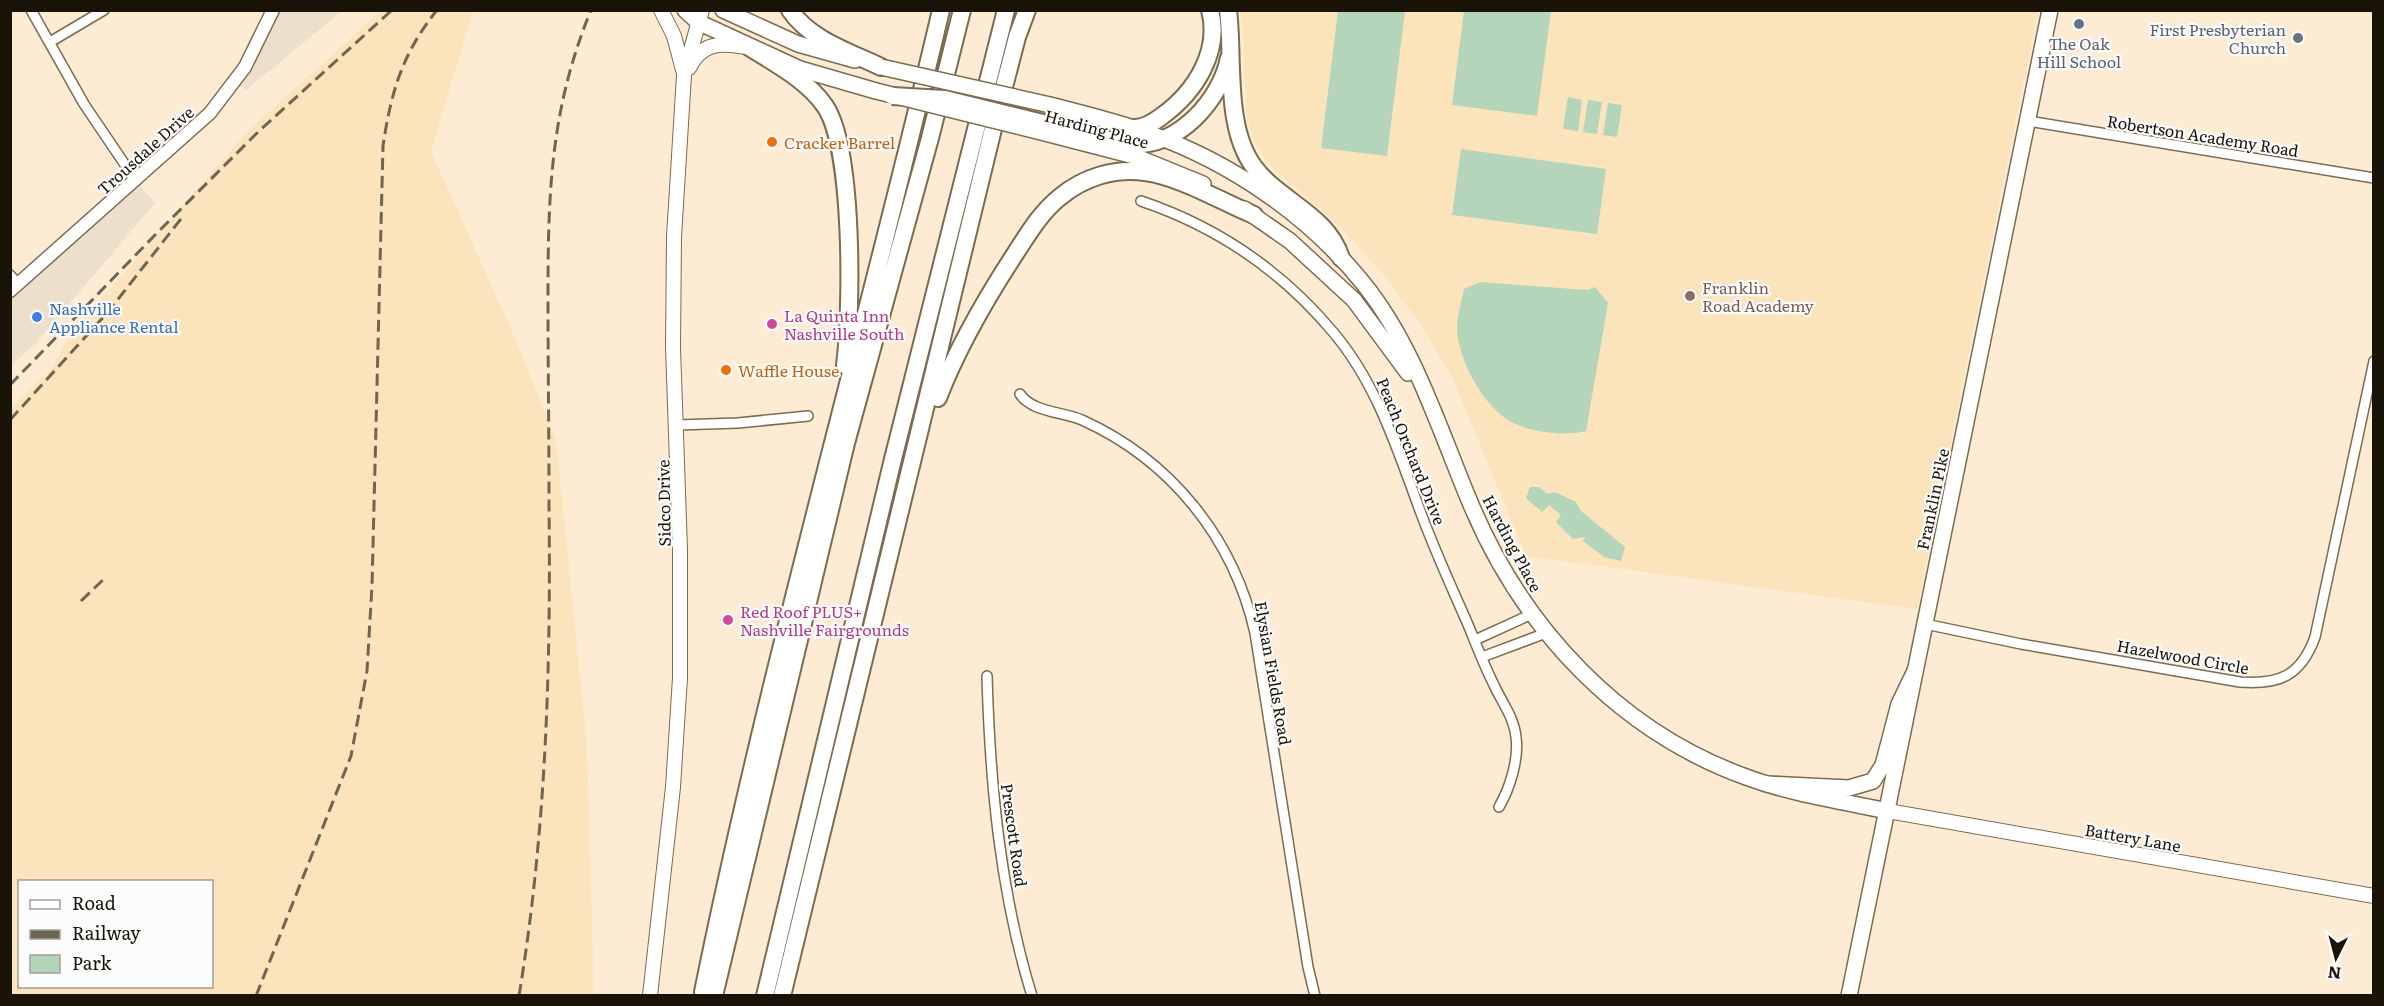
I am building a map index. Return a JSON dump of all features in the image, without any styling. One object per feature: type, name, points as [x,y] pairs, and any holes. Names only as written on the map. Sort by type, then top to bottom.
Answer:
[{"type":"highway","points":[[790,10],[798,22],[818,37],[881,67]]},
{"type":"highway","points":[[703,996],[746,791],[798,575],[869,306],[941,10]]},
{"type":"highway","points":[[714,996],[846,443],[930,138],[962,10]]},
{"type":"highway","points":[[765,996],[902,425],[1006,10]]},
{"type":"highway","points":[[782,996],[992,133],[1017,37],[1028,10]]},
{"type":"highway","points":[[1133,129],[1145,126],[1164,115],[1194,85],[1210,52],[1212,32],[1210,10]]},
{"type":"highway","points":[[1228,10],[1236,119],[1246,154],[1265,179],[1330,233],[1341,258]]},
{"type":"highway","points":[[884,94],[945,99],[1046,128],[1133,144],[1149,143],[1191,121],[1209,102],[1227,66],[1231,36]]},
{"type":"highway","points":[[749,47],[814,93],[830,115],[840,142],[849,269],[849,318],[835,437]]},
{"type":"highway","points":[[910,471],[952,363],[972,324],[1035,225],[1060,196],[1097,176],[1124,171],[1145,172],[1168,179],[1254,215]]},
{"type":"main road","points":[[661,10],[674,36],[684,78]]},
{"type":"main road","points":[[685,10],[700,16],[749,47],[816,75],[884,94]]},
{"type":"main road","name":"Harding Place","points":[[723,10],[798,44],[881,67],[1050,105],[1161,138],[1214,162],[1257,188],[1297,217],[1341,258],[1393,324],[1485,536],[1512,587],[1546,633],[1599,688],[1636,718],[1703,758],[1767,784],[1888,811]]},
{"type":"main road","name":"Franklin Pike","points":[[1849,996],[2050,10]]},
{"type":"main road","name":"Sidco Drive","points":[[650,996],[670,819],[679,700],[681,629],[673,283],[684,78],[700,16]]},
{"type":"main road","points":[[684,78],[694,58],[706,47],[721,44],[749,47]]},
{"type":"main road","name":"Harding Place","points":[[1046,128],[1173,170],[1218,192],[1254,215],[1290,241],[1353,300],[1427,400]]},
{"type":"main road","points":[[1767,784],[1849,788],[1873,781],[1883,765],[1899,705],[1915,671]]},
{"type":"main road","name":"Battery Lane","points":[[1888,811],[2373,896]]},
{"type":"street","points":[[31,10],[84,104],[136,181]]},
{"type":"street","points":[[50,42],[104,10]]},
{"type":"street","name":"Trousdale Drive","points":[[13,283],[136,181],[224,98],[253,53],[273,10]]},
{"type":"street","name":"Robertson Academy Road","points":[[2028,121],[2373,178]]},
{"type":"street","name":"Peach Orchard Drive","points":[[1141,201],[1210,230],[1245,249],[1285,282],[1335,334],[1363,372],[1376,399],[1425,524],[1482,657],[1512,720],[1516,738],[1509,786],[1499,807]]},
{"type":"street","name":"Hazelwood Circle","points":[[1925,624],[2021,644],[2240,682],[2268,682],[2287,677],[2308,654],[2315,637],[2373,361]]},
{"type":"street","name":"Elysian Fields Road","points":[[1020,394],[1030,404],[1080,419],[1102,429],[1151,462],[1202,515],[1234,569],[1255,633],[1308,968],[1315,996]]},
{"type":"street","points":[[677,425],[738,423],[808,416]]},
{"type":"street","points":[[1475,640],[1532,614]]},
{"type":"street","points":[[1482,657],[1546,633]]},
{"type":"street","name":"Prescott Road","points":[[987,676],[993,799],[1004,871],[1032,996]]},
{"type":"shaded area","points":[[273,11],[342,11],[246,90],[235,82]]},
{"type":"shaded area","points":[[381,11],[473,11],[431,152],[509,324],[556,439],[587,746],[594,995],[11,995],[11,407],[49,372],[76,327],[249,130]]},
{"type":"shaded area","name":"Franklin Road Academy","points":[[1241,11],[2038,11],[1917,609],[1526,556],[1453,379],[1419,322],[1379,269],[1333,220],[1269,165],[1254,143],[1247,117]]},
{"type":"shaded area","points":[[136,181],[155,203],[37,342],[11,366],[11,291]]},
{"type":"green space","points":[[1338,11],[1405,11],[1387,156],[1321,148]]},
{"type":"green space","points":[[1464,11],[1551,11],[1537,116],[1452,105]]},
{"type":"green space","points":[[1568,97],[1582,100],[1578,131],[1563,129]]},
{"type":"green space","points":[[1588,100],[1602,102],[1597,134],[1583,132]]},
{"type":"green space","points":[[1608,103],[1622,105],[1617,137],[1603,135]]},
{"type":"green space","points":[[1461,149],[1606,169],[1597,234],[1452,215]]},
{"type":"green space","points":[[1480,282],[1587,290],[1595,287],[1608,303],[1586,431],[1556,433],[1523,427],[1496,411],[1480,391],[1462,354],[1457,330],[1464,289]]},
{"type":"green space","points":[[1530,487],[1539,487],[1548,494],[1555,492],[1576,502],[1581,511],[1625,547],[1621,561],[1604,557],[1583,541],[1585,537],[1573,539],[1556,522],[1561,515],[1549,505],[1542,512],[1526,498]]},
{"type":"railway","points":[[10,385],[258,132],[392,10]]},
{"type":"railway","points":[[256,996],[351,756],[367,671],[372,586],[383,146],[394,91],[400,74],[415,42],[437,10]]},
{"type":"railway","points":[[519,996],[541,812],[548,689],[548,261],[551,188],[559,118],[577,47],[591,10]]},
{"type":"railway","points":[[10,420],[108,312],[184,215]]},
{"type":"railway","points":[[81,601],[107,576]]},
{"type":"place","name":"The Oak Hill School","points":[[2079,24]]},
{"type":"place","name":"First Presbyterian Church","points":[[2298,38]]},
{"type":"place","name":"Cracker Barrel","points":[[772,142]]},
{"type":"place","name":"Franklin Road Academy","points":[[1690,296]]},
{"type":"place","name":"Nashville Appliance Rental","points":[[37,317]]},
{"type":"place","name":"La Quinta Inn Nashville South","points":[[772,324]]},
{"type":"place","name":"Waffle House","points":[[726,370]]},
{"type":"place","name":"Red Roof PLUS+ Nashville Fairgrounds","points":[[728,620]]}]
